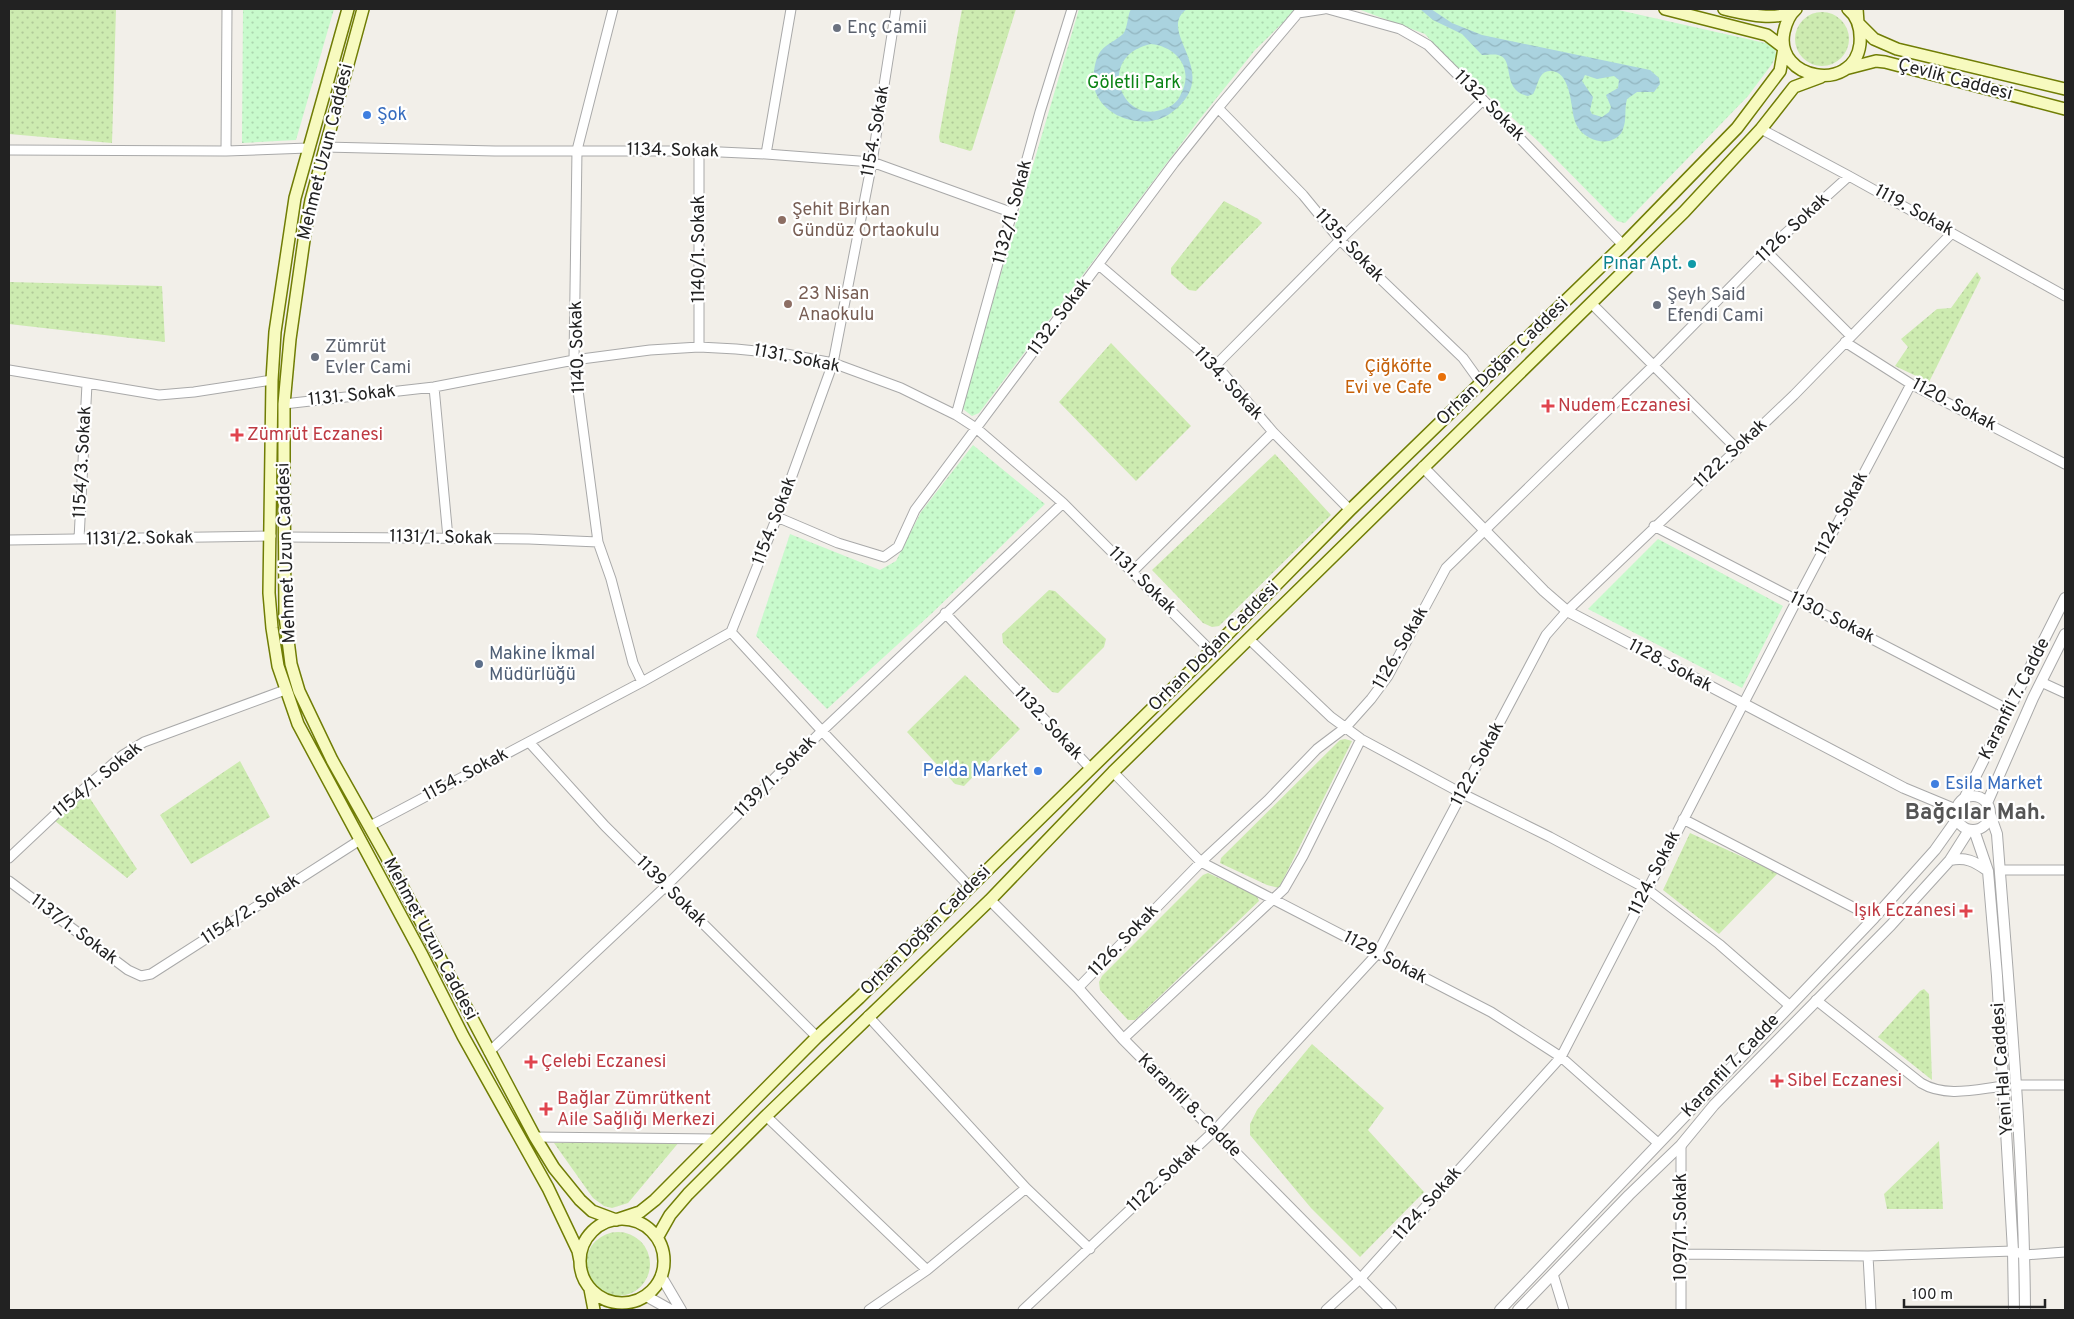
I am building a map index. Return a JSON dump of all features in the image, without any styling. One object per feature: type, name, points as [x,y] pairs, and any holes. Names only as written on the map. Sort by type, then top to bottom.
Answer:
[{"type":"main road","points":[[348,9],[295,198],[275,332],[272,380],[269,593],[278,666],[298,724],[463,1036],[548,1188],[578,1251],[580,1262],[584,1281],[599,1297],[610,1302],[632,1306],[655,1287],[661,1276],[664,1263],[662,1250],[657,1238],[649,1229],[639,1223],[628,1220],[604,1223],[590,1234],[581,1250],[580,1262]]},
{"type":"main road","name":"Mehmet Uzun Caddesi","points":[[363,9],[324,147],[305,232],[290,339],[284,404],[286,616],[292,664],[299,691],[332,760],[370,826],[535,1137],[554,1168],[580,1200],[592,1211],[616,1220]]},
{"type":"main road","points":[[1665,9],[1767,35],[1784,48],[1798,68],[1809,74],[1821,76]]},
{"type":"main road","points":[[1724,9],[1780,17],[1795,10]]},
{"type":"main road","name":"Çevlik Caddesi","points":[[1848,9],[1858,23],[1874,39],[1897,49],[2065,89]]},
{"type":"main road","points":[[1845,69],[1854,60],[1859,49],[1861,36],[1858,23],[1858,9]]},
{"type":"main road","name":"Orhan Doğan Caddesi","points":[[616,1220],[640,1212],[655,1200],[1090,768],[1211,651],[1350,510],[1623,245],[1737,128],[1774,81],[1780,71],[1786,23],[1795,10]]},
{"type":"main road","name":"Çevlik Caddesi","points":[[657,1238],[670,1215],[688,1194],[766,1116],[990,900],[1113,772],[1684,212],[1760,129],[1794,87],[1821,76],[1834,75],[1845,69],[1876,61],[2065,109]]},
{"type":"main road","points":[[590,1289],[594,1310]]},
{"type":"street","points":[[226,151],[227,9]]},
{"type":"street","name":"1140. Sokak","points":[[613,9],[577,150],[574,360],[598,542],[611,579],[633,662],[642,682]]},
{"type":"street","points":[[766,154],[791,9]]},
{"type":"street","name":"1154. Sokak","points":[[370,826],[642,682],[731,632],[777,517],[834,363],[872,162],[896,9]]},
{"type":"street","name":"1132/1. Sokak","points":[[956,415],[1040,112],[1072,9]]},
{"type":"street","name":"1132. Sokak","points":[[777,517],[838,543],[884,557],[888,556],[898,547],[915,510],[1099,266],[1174,163],[1298,14],[1326,9],[1400,29],[1428,45],[1623,245]]},
{"type":"street","points":[[1216,365],[1483,100]]},
{"type":"street","name":"1135. Sokak","points":[[1218,108],[1303,195],[1340,240],[1463,358],[1481,383]]},
{"type":"street","name":"1119. Sokak","points":[[1760,129],[1849,176],[2065,296]]},
{"type":"street","name":"1134. Sokak","points":[[324,147],[485,151],[699,151],[872,162],[1013,213]]},
{"type":"street","points":[[9,150],[226,151],[308,148]]},
{"type":"street","name":"1140/1. Sokak","points":[[699,151],[699,347]]},
{"type":"street","name":"1126. Sokak","points":[[1078,988],[1201,862],[1268,800],[1317,749],[1346,727],[1371,699],[1388,676],[1446,568],[1653,366],[1766,251],[1849,176]]},
{"type":"street","name":"1122. Sokak","points":[[1023,1310],[1214,1131],[1378,954],[1546,635],[1567,611],[1654,526],[1794,395],[1952,233]]},
{"type":"street","name":"1120. Sokak","points":[[1766,251],[1848,339],[1912,384],[2065,464]]},
{"type":"street","name":"1134. Sokak","points":[[1099,266],[1216,365],[1273,432],[1350,510]]},
{"type":"street","points":[[1591,303],[1737,449]]},
{"type":"street","name":"1131. Sokak","points":[[284,404],[434,387],[574,360],[650,350],[699,347],[786,354],[834,363],[901,388],[956,415],[976,428],[1063,503],[1211,651]]},
{"type":"street","points":[[9,370],[159,395],[194,392],[272,380]]},
{"type":"street","name":"1154/3. Sokak","points":[[79,539],[87,384]]},
{"type":"street","name":"1124. Sokak","points":[[1326,1310],[1360,1278],[1561,1057],[1797,600],[1912,384]]},
{"type":"street","points":[[434,387],[448,538]]},
{"type":"street","points":[[1133,571],[1273,432]]},
{"type":"street","name":"1128. Sokak","points":[[1423,467],[1567,611],[1957,815]]},
{"type":"street","name":"1139/1. Sokak","points":[[489,1052],[665,887],[822,731],[1063,503]]},
{"type":"street","name":"1130. Sokak","points":[[1654,526],[2009,710]]},
{"type":"street","name":"1131/2. Sokak","points":[[9,540],[271,536]]},
{"type":"street","name":"1131/1. Sokak","points":[[285,537],[448,538],[598,542]]},
{"type":"street","name":"Karanfil 7. Cadde","points":[[1964,800],[2065,598]]},
{"type":"street","name":"1132. Sokak","points":[[945,613],[1090,768]]},
{"type":"street","points":[[731,632],[970,887]]},
{"type":"street","name":"Karanfil 7. Cadde","points":[[1987,803],[1997,776],[2065,634]]},
{"type":"street","points":[[1249,639],[1331,717],[1361,739],[1462,794],[1550,837],[1647,889],[1719,944],[1789,1005]]},
{"type":"street","points":[[2041,682],[2065,693]]},
{"type":"street","name":"1154/1. Sokak","points":[[9,858],[123,755],[144,742],[285,690]]},
{"type":"street","points":[[1123,1039],[1284,889],[1303,856],[1361,739]]},
{"type":"street","name":"1139. Sokak","points":[[529,742],[604,826],[818,1037]]},
{"type":"street","name":"1129. Sokak","points":[[1113,772],[1201,862],[1491,1012],[1561,1057],[1658,1143]]},
{"type":"street","points":[[1990,814],[1982,828],[1972,830],[1962,826],[1957,815],[1964,800],[1978,797],[1987,803],[1997,834],[2017,1085],[2025,1255],[2025,1310]]},
{"type":"street","name":"Karanfil 7. Cadde","points":[[1500,1310],[1874,918],[1935,850],[1957,815]]},
{"type":"street","points":[[1683,819],[1874,918]]},
{"type":"street","name":"Karanfil 7. Cadde","points":[[1518,1310],[1629,1195],[1681,1145],[1714,1105],[1891,924],[1950,860],[1972,830]]},
{"type":"street","name":"Yeni Hal Caddesi","points":[[1972,830],[1988,870],[2004,1086],[2013,1251],[2014,1310]]},
{"type":"street","name":"1154/2. Sokak","points":[[141,976],[151,974],[360,840]]},
{"type":"street","points":[[1950,860],[1960,858],[1973,860],[1988,870]]},
{"type":"street","points":[[2000,870],[2065,870]]},
{"type":"street","name":"1137/1. Sokak","points":[[9,881],[128,970],[141,976]]},
{"type":"street","name":"Karanfil 8. Cadde","points":[[990,900],[1078,988],[1123,1039],[1391,1310]]},
{"type":"street","points":[[1816,1000],[1921,1083],[1933,1090],[1945,1092],[2004,1086]]},
{"type":"street","points":[[868,1016],[1026,1188],[1090,1249]]},
{"type":"street","points":[[2017,1085],[2065,1086]]},
{"type":"street","points":[[766,1116],[927,1270]]},
{"type":"street","points":[[535,1137],[715,1139]]},
{"type":"street","name":"1097/1. Sokak","points":[[1681,1145],[1681,1310]]},
{"type":"street","points":[[869,1310],[927,1270],[1026,1188]]},
{"type":"street","points":[[1681,1254],[1868,1256],[2013,1251],[2025,1255],[2065,1252]]},
{"type":"street","points":[[1868,1256],[1871,1310]]},
{"type":"street","points":[[1554,1274],[1564,1310]]},
{"type":"street","points":[[661,1276],[681,1310]]},
{"type":"street","points":[[646,1296],[670,1310]]},
{"type":"green space","points":[[9,9],[116,9],[112,143],[9,134]]},
{"type":"green space","points":[[243,9],[334,9],[296,140],[242,143]]},
{"type":"green space","points":[[962,9],[1016,9],[972,150],[970,151],[940,142],[939,137]]},
{"type":"green space","name":"Göletli Park","points":[[1079,9],[1297,9],[1255,50],[1199,120],[979,413],[972,416],[963,409],[964,399]]},
{"type":"green space","points":[[1358,9],[1614,9],[1774,45],[1776,55],[1772,64],[1748,96],[1625,223],[1617,221],[1540,143],[1441,52],[1425,34]]},
{"type":"green space","points":[[1817,12],[1827,12],[1837,16],[1845,24],[1849,39],[1845,54],[1837,62],[1827,66],[1817,66],[1807,62],[1799,54],[1795,44],[1795,34],[1799,24],[1807,16]]},
{"type":"green space","points":[[1224,201],[1262,223],[1196,291],[1189,290],[1171,274],[1171,268]]},
{"type":"green space","points":[[1977,272],[1981,278],[1929,382],[1895,366],[1908,347],[1901,339],[1937,309],[1951,308]]},
{"type":"green space","points":[[9,282],[162,286],[165,342],[9,324]]},
{"type":"green space","points":[[1111,343],[1191,426],[1136,481],[1059,402]]},
{"type":"green space","points":[[973,445],[1045,504],[931,614],[827,709],[756,636],[790,534],[880,570],[896,561],[921,512]]},
{"type":"green space","points":[[1275,454],[1331,515],[1219,626],[1212,627],[1203,623],[1152,570]]},
{"type":"green space","points":[[1658,539],[1783,606],[1742,688],[1588,609]]},
{"type":"green space","points":[[1049,590],[1055,591],[1106,639],[1104,647],[1058,693],[1052,692],[1003,643],[1002,634]]},
{"type":"green space","points":[[965,675],[1020,729],[964,786],[955,784],[907,732]]},
{"type":"green space","points":[[1340,740],[1352,741],[1279,888],[1267,885],[1220,863],[1221,858]]},
{"type":"green space","points":[[240,761],[270,817],[191,864],[160,815]]},
{"type":"green space","points":[[87,794],[137,869],[127,878],[55,821]]},
{"type":"green space","points":[[1690,833],[1778,873],[1719,934],[1663,890]]},
{"type":"green space","points":[[1208,873],[1252,893],[1257,896],[1259,901],[1135,1020],[1128,1020],[1100,990],[1099,982],[1102,976],[1203,875]]},
{"type":"green space","points":[[1924,989],[1929,994],[1932,1080],[1878,1037],[1920,991]]},
{"type":"green space","points":[[1312,1044],[1384,1108],[1368,1130],[1424,1192],[1360,1257],[1311,1208],[1250,1135],[1250,1124],[1257,1110]]},
{"type":"green space","points":[[680,1141],[628,1203],[612,1208],[604,1206],[593,1198],[554,1143]]},
{"type":"green space","points":[[1939,1141],[1943,1209],[1887,1209],[1884,1194]]},
{"type":"green space","points":[[618,1232],[630,1234],[641,1241],[648,1252],[650,1264],[648,1276],[641,1287],[630,1294],[618,1296],[606,1294],[595,1287],[588,1276],[586,1264],[588,1252],[595,1241],[606,1234]]},
{"type":"water","points":[[1131,9],[1187,9],[1179,18],[1178,29],[1192,69],[1192,83],[1186,98],[1171,113],[1159,119],[1131,120],[1118,116],[1098,98],[1094,85],[1094,71],[1098,56],[1104,48],[1123,34]],"holes":[[[1151,44],[1161,46],[1176,55],[1181,61],[1186,77],[1184,86],[1174,104],[1168,107],[1150,112],[1137,109],[1127,100],[1121,88],[1119,75],[1123,62],[1133,51]]]},
{"type":"water","points":[[1420,9],[1431,9],[1452,23],[1482,35],[1650,70],[1659,78],[1660,84],[1654,92],[1637,92],[1627,99],[1622,131],[1616,138],[1609,141],[1597,141],[1587,136],[1578,127],[1574,118],[1566,82],[1557,72],[1550,71],[1543,74],[1533,94],[1528,96],[1519,93],[1514,88],[1503,58],[1496,55],[1482,55],[1462,34],[1433,20]],"holes":[[[1585,75],[1597,79],[1614,76],[1619,80],[1618,88],[1606,95],[1611,107],[1609,112],[1602,117],[1592,114],[1590,110],[1593,97],[1582,81]]]},
{"type":"place","name":"Enç Camii","points":[[837,28]]},
{"type":"place","name":"Şok","points":[[367,115]]},
{"type":"place","name":"Şehit Birkan Gündüz Ortaokulu","points":[[782,220]]},
{"type":"place","name":"Pınar Apt.","points":[[1692,264]]},
{"type":"place","name":"23 Nisan Anaokulu","points":[[788,304]]},
{"type":"place","name":"Şeyh Said Efendi Cami","points":[[1657,305]]},
{"type":"place","name":"Zümrüt Evler Cami","points":[[315,357]]},
{"type":"place","name":"Çiğköfte Evi ve Cafe","points":[[1442,377]]},
{"type":"place","name":"Nudem Eczanesi","points":[[1548,406]]},
{"type":"place","name":"Zümrüt Eczanesi","points":[[237,435]]},
{"type":"place","name":"Makine İkmal Müdürlüğü","points":[[479,664]]},
{"type":"place","name":"Pelda Market","points":[[1038,771]]},
{"type":"place","name":"Esila Market","points":[[1935,784]]},
{"type":"place","name":"Işık Eczanesi","points":[[1966,911]]},
{"type":"place","name":"Çelebi Eczanesi","points":[[531,1062]]},
{"type":"place","name":"Sibel Eczanesi","points":[[1777,1081]]},
{"type":"place","name":"Bağlar Zümrütkent Aile Sağlığı Merkezi","points":[[546,1109]]},
{"type":"district","name":"Bağcılar Mah.","points":[[1975,813]]}]
